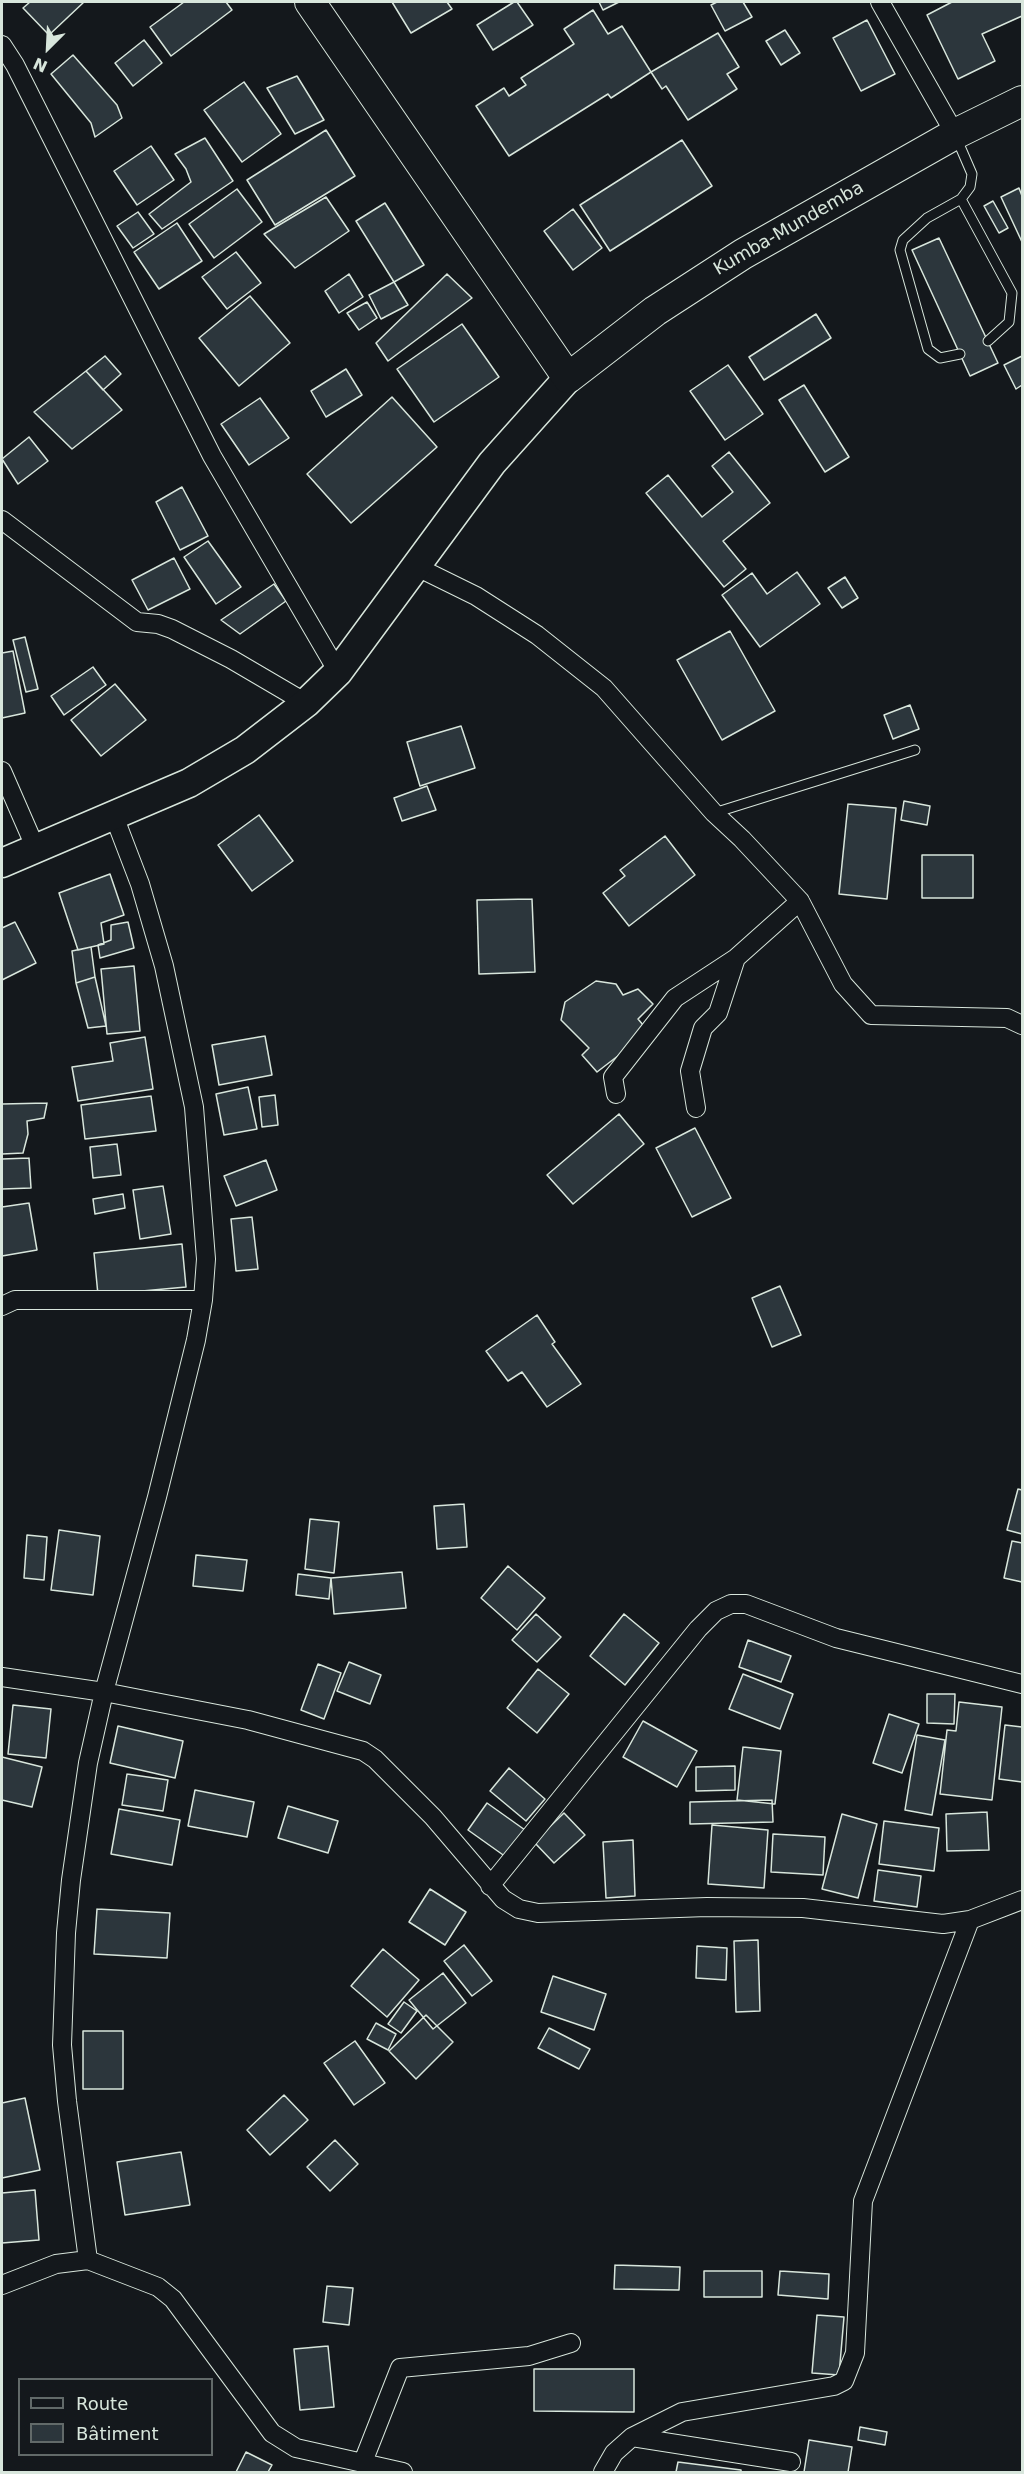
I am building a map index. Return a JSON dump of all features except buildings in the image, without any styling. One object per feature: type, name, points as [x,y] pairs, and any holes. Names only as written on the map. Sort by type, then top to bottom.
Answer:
[{"type":"highway","points":[[310,2],[568,378]]},
{"type":"highway","name":"Kumba-Mundemba","points":[[568,378],[656,311],[743,254],[955,134],[1023,101]]},
{"type":"main road","points":[[2,863],[189,783],[245,750],[306,703],[338,672],[492,463],[568,378]]},
{"type":"street","points":[[880,2],[955,134]]},
{"type":"street","points":[[2,45],[15,65],[212,456],[338,672]]},
{"type":"street","points":[[2,520],[137,622],[172,629],[231,659],[306,703]]},
{"type":"street","points":[[415,566],[476,596],[537,635],[604,688],[714,813],[742,839],[800,901],[843,984],[871,1015],[1007,1018],[1023,1025]]},
{"type":"street","points":[[2,771],[36,849]]},
{"type":"street","points":[[88,2259],[67,2101],[63,2034],[66,1933],[71,1880],[88,1763],[104,1692],[160,1486],[203,1300],[206,1258],[194,1107],[164,966],[140,884],[114,816]]},
{"type":"street","points":[[616,1094],[613,1077],[675,998],[736,958],[800,901]]},
{"type":"street","points":[[696,1108],[690,1071],[703,1028],[718,1012],[736,958]]},
{"type":"street","points":[[2,1306],[15,1300],[203,1300]]},
{"type":"street","points":[[490,1886],[698,1629],[716,1611],[731,1604],[746,1604],[836,1638],[1023,1684]]},
{"type":"street","points":[[2,1677],[104,1692],[248,1719],[363,1751],[375,1759],[433,1817],[503,1899],[519,1909],[537,1913],[707,1907],[803,1908],[943,1924],[970,1920],[1023,1900]]},
{"type":"street","points":[[603,2472],[614,2453],[632,2437],[682,2412],[834,2386],[844,2381],[851,2370],[855,2353],[863,2201],[970,1920]]},
{"type":"street","points":[[2,2285],[56,2264],[88,2259],[158,2287],[173,2299],[272,2433],[296,2448],[403,2472]]},
{"type":"street","points":[[363,2462],[400,2368],[529,2356],[571,2343]]},
{"type":"street","points":[[632,2437],[791,2462]]},
{"type":"lane","points":[[955,134],[972,174],[970,187],[961,198],[927,218],[903,240],[900,250],[928,349],[940,358],[960,354]]},
{"type":"lane","points":[[961,198],[1012,293],[1009,322],[988,341]]},
{"type":"lane","points":[[714,813],[915,750]]}]
